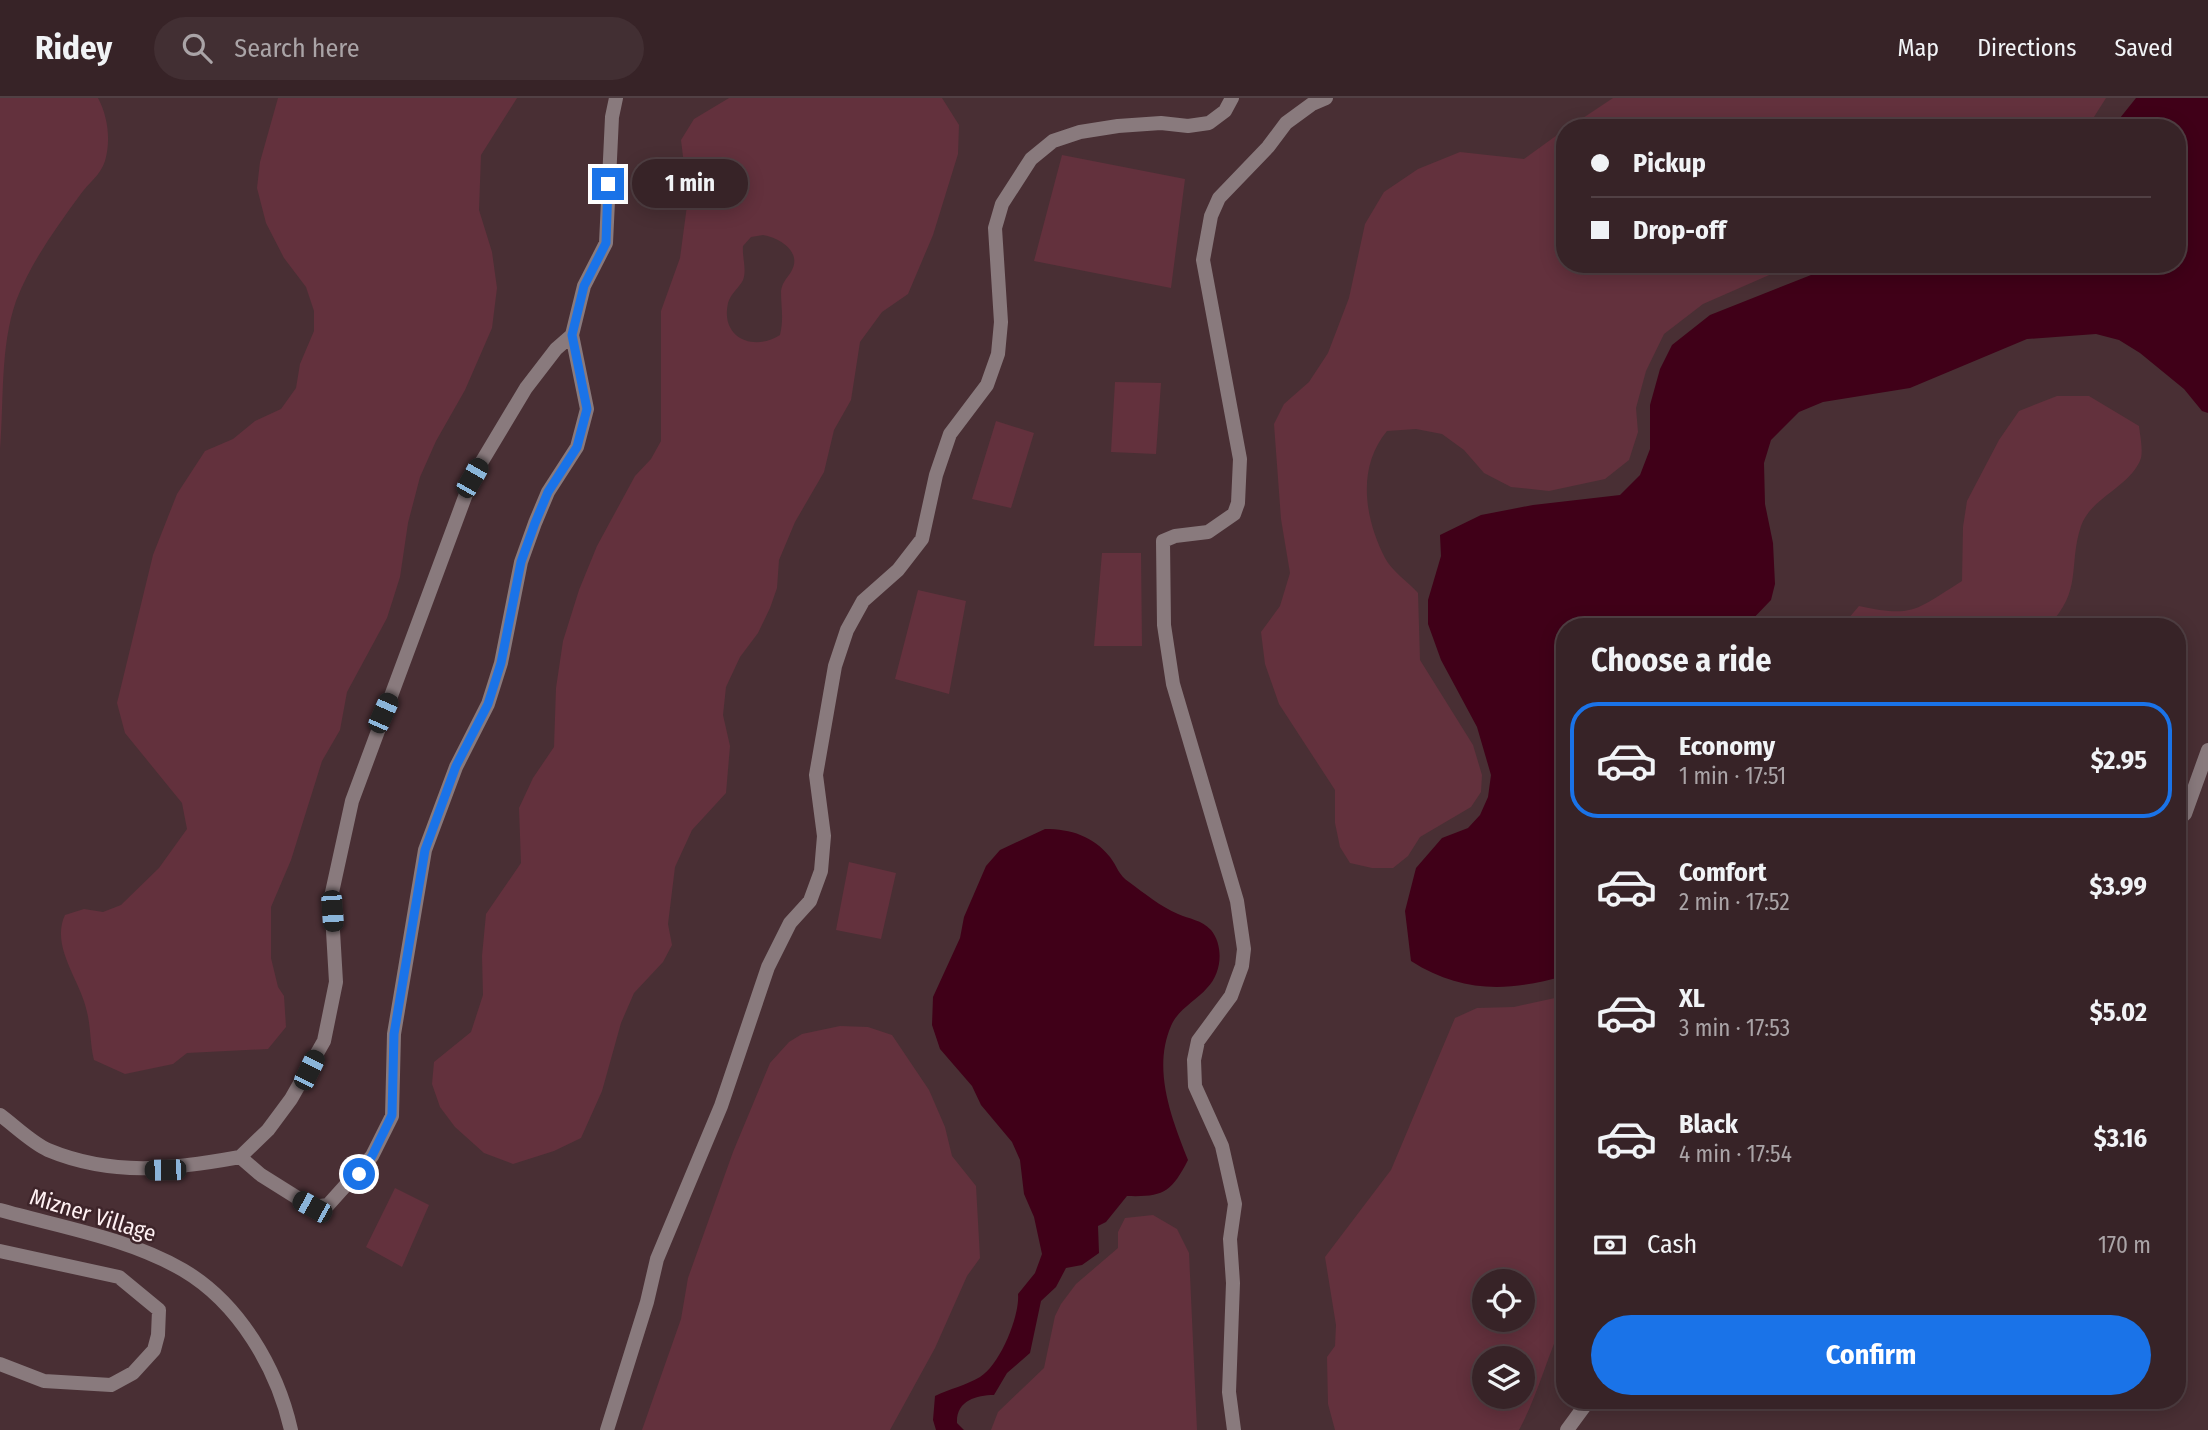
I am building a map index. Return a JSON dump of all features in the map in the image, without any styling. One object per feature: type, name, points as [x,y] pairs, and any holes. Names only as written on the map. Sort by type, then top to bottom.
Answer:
[{"type":"street","points":[[240,1157],[261,1175],[312,1207],[328,1205],[345,1190],[372,1156],[392,1115],[394,1034],[425,850],[456,766],[488,704],[501,663],[521,562],[535,523],[548,492],[577,447],[587,409],[572,335],[584,286],[606,243],[612,117],[616,98]]},
{"type":"street","points":[[607,1430],[647,1302],[657,1259],[722,1106],[768,967],[790,923],[810,901],[821,871],[824,836],[816,775],[835,666],[847,630],[863,601],[898,570],[922,539],[936,475],[950,434],[986,385],[998,354],[1001,322],[995,228],[1002,204],[1031,159],[1053,141],[1080,132],[1118,126],[1209,123],[1226,111],[1233,98]]},
{"type":"street","points":[[1234,1430],[1229,1392],[1233,1184],[1222,1146],[1195,1086],[1194,1060],[1198,1041],[1231,996],[1242,967],[1244,949],[1237,901],[1172,684],[1164,625],[1163,541],[1175,536],[1208,531],[1234,514],[1238,503],[1240,459],[1203,260],[1211,216],[1219,198],[1236,177],[1268,147],[1286,123],[1312,104],[1326,98]]},
{"type":"street","points":[[0,1115],[46,1149],[96,1164],[135,1170],[165,1170],[240,1157],[268,1130],[291,1099],[324,1041],[335,982],[331,897],[352,800],[472,478],[526,388],[556,349],[572,335]]},
{"type":"street","points":[[2186,811],[2208,750]]},
{"type":"street","name":"Mizner Village","points":[[0,1210],[133,1247],[184,1270],[223,1303],[252,1338],[275,1379],[290,1430]]},
{"type":"street","points":[[0,1251],[119,1277],[159,1310],[158,1335],[154,1350],[132,1373],[111,1385],[44,1381],[0,1364]]},
{"type":"street","points":[[1567,1430],[1582,1409]]},
{"type":"shaded area","points":[[0,98],[98,98],[108,137],[103,166],[45,246],[16,301],[5,355],[0,450]]},
{"type":"shaded area","points":[[278,98],[517,98],[481,155],[479,210],[492,252],[497,288],[492,328],[465,390],[436,441],[420,477],[408,523],[400,577],[387,618],[347,692],[340,730],[322,761],[291,860],[271,907],[271,958],[278,987],[284,996],[286,1027],[268,1049],[187,1053],[173,1064],[125,1074],[94,1060],[87,1012],[64,952],[61,927],[65,915],[84,909],[103,912],[121,905],[159,868],[187,829],[182,803],[125,733],[117,703],[153,555],[177,494],[205,451],[233,439],[255,421],[281,409],[296,388],[300,364],[314,331],[314,311],[306,287],[284,258],[266,223],[257,188],[260,162]]},
{"type":"shaded area","points":[[729,98],[942,98],[959,125],[958,154],[933,235],[908,294],[882,312],[860,342],[851,400],[834,430],[824,472],[795,522],[779,560],[777,588],[770,608],[758,633],[740,657],[726,687],[723,715],[730,746],[726,793],[692,830],[675,867],[668,924],[672,945],[663,962],[634,993],[621,1023],[602,1091],[581,1138],[554,1151],[513,1164],[484,1153],[455,1127],[440,1107],[432,1084],[434,1062],[471,1032],[483,995],[482,956],[486,914],[521,863],[519,808],[533,778],[554,747],[556,688],[563,641],[579,590],[597,546],[635,476],[651,459],[661,441],[661,311],[680,258],[688,198],[681,140],[694,119]],"holes":[[[751,237],[770,237],[788,247],[792,252],[794,265],[781,291],[780,335],[770,340],[750,342],[741,339],[729,325],[728,303],[744,276],[743,246]]]},
{"type":"shaded area","points":[[1613,98],[2106,98],[2093,119],[1582,119]]},
{"type":"shaded area","points":[[2136,98],[2208,98],[2208,413],[2202,411],[2184,389],[2140,353],[2119,340],[2096,334],[2027,339],[1910,388],[1823,402],[1799,412],[1771,440],[1764,463],[1765,504],[1773,543],[1775,584],[1771,600],[1754,618],[1556,618],[1556,978],[1504,987],[1467,984],[1448,979],[1411,961],[1405,911],[1416,868],[1442,838],[1468,828],[1480,815],[1488,797],[1491,775],[1477,727],[1441,660],[1428,624],[1428,600],[1441,556],[1440,535],[1481,515],[1533,505],[1620,495],[1640,475],[1650,449],[1650,405],[1660,369],[1672,345],[1710,315],[1816,273],[2186,273],[2186,119],[2119,119]]},
{"type":"shaded area","points":[[1556,136],[1556,273],[1774,273],[1703,304],[1664,334],[1646,371],[1636,408],[1638,432],[1629,460],[1605,479],[1549,491],[1511,487],[1484,473],[1464,450],[1442,434],[1416,429],[1387,431],[1377,445],[1368,476],[1368,509],[1372,526],[1388,562],[1418,593],[1420,660],[1473,745],[1482,775],[1481,792],[1471,807],[1420,837],[1408,856],[1393,868],[1372,868],[1350,863],[1340,847],[1335,823],[1335,790],[1279,704],[1265,664],[1261,632],[1280,606],[1290,573],[1281,519],[1274,424],[1284,404],[1309,382],[1328,353],[1349,298],[1365,224],[1384,192],[1418,169],[1460,152],[1524,159]]},
{"type":"shaded area","points":[[1062,155],[1185,179],[1171,288],[1034,261]]},
{"type":"shaded area","points":[[1115,382],[1161,383],[1156,454],[1111,452]]},
{"type":"shaded area","points":[[2057,396],[2089,396],[2139,426],[2141,458],[2129,477],[2086,516],[2077,540],[2070,589],[2059,613],[2055,618],[1849,618],[1859,606],[1891,611],[1914,609],[1962,581],[1963,527],[1967,501],[1999,440],[2019,411]]},
{"type":"shaded area","points":[[996,421],[1034,433],[1011,508],[972,499]]},
{"type":"shaded area","points":[[1102,553],[1141,553],[1142,646],[1094,646]]},
{"type":"shaded area","points":[[918,590],[966,601],[949,694],[895,679]]},
{"type":"shaded area","points":[[1045,829],[1073,832],[1089,839],[1110,857],[1126,880],[1165,908],[1204,924],[1215,936],[1219,951],[1216,975],[1207,988],[1174,1020],[1163,1060],[1166,1094],[1188,1160],[1176,1180],[1165,1191],[1127,1196],[1106,1222],[1098,1226],[1099,1253],[1082,1265],[1066,1268],[1056,1287],[1041,1301],[1030,1353],[1007,1373],[994,1395],[980,1396],[964,1404],[957,1423],[964,1430],[936,1430],[933,1420],[935,1396],[980,1377],[995,1362],[1012,1327],[1018,1294],[1035,1273],[1042,1254],[1034,1217],[1024,1194],[1020,1160],[1012,1142],[981,1105],[972,1086],[940,1049],[932,1025],[933,997],[960,938],[964,917],[986,866],[1000,850]]},
{"type":"shaded area","points":[[849,862],[896,873],[881,939],[836,930]]},
{"type":"shaded area","points":[[1556,998],[1556,1339],[1535,1395],[1535,1346],[1472,1346],[1472,1409],[1529,1409],[1519,1430],[1335,1430],[1328,1404],[1327,1357],[1335,1346],[1336,1325],[1325,1257],[1391,1170],[1455,1018],[1477,1008],[1514,1007]]},
{"type":"shaded area","points":[[840,1026],[868,1027],[892,1035],[929,1090],[945,1127],[952,1156],[976,1186],[980,1258],[967,1276],[935,1348],[890,1430],[642,1430],[681,1319],[688,1278],[733,1152],[770,1063],[789,1042],[802,1034]]},
{"type":"shaded area","points":[[395,1188],[429,1205],[402,1267],[366,1247]]},
{"type":"shaded area","points":[[1153,1215],[1177,1229],[1189,1253],[1197,1430],[991,1430],[998,1412],[1044,1368],[1055,1316],[1061,1304],[1076,1284],[1118,1248],[1118,1232],[1125,1218]]},
{"type":"route","points":[[359,1174],[384,1135],[392,1115],[394,1034],[400,1013],[410,932],[425,850],[456,766],[488,704],[501,663],[521,562],[535,523],[548,492],[577,447],[587,409],[572,335],[584,286],[606,243],[608,184]]}]
